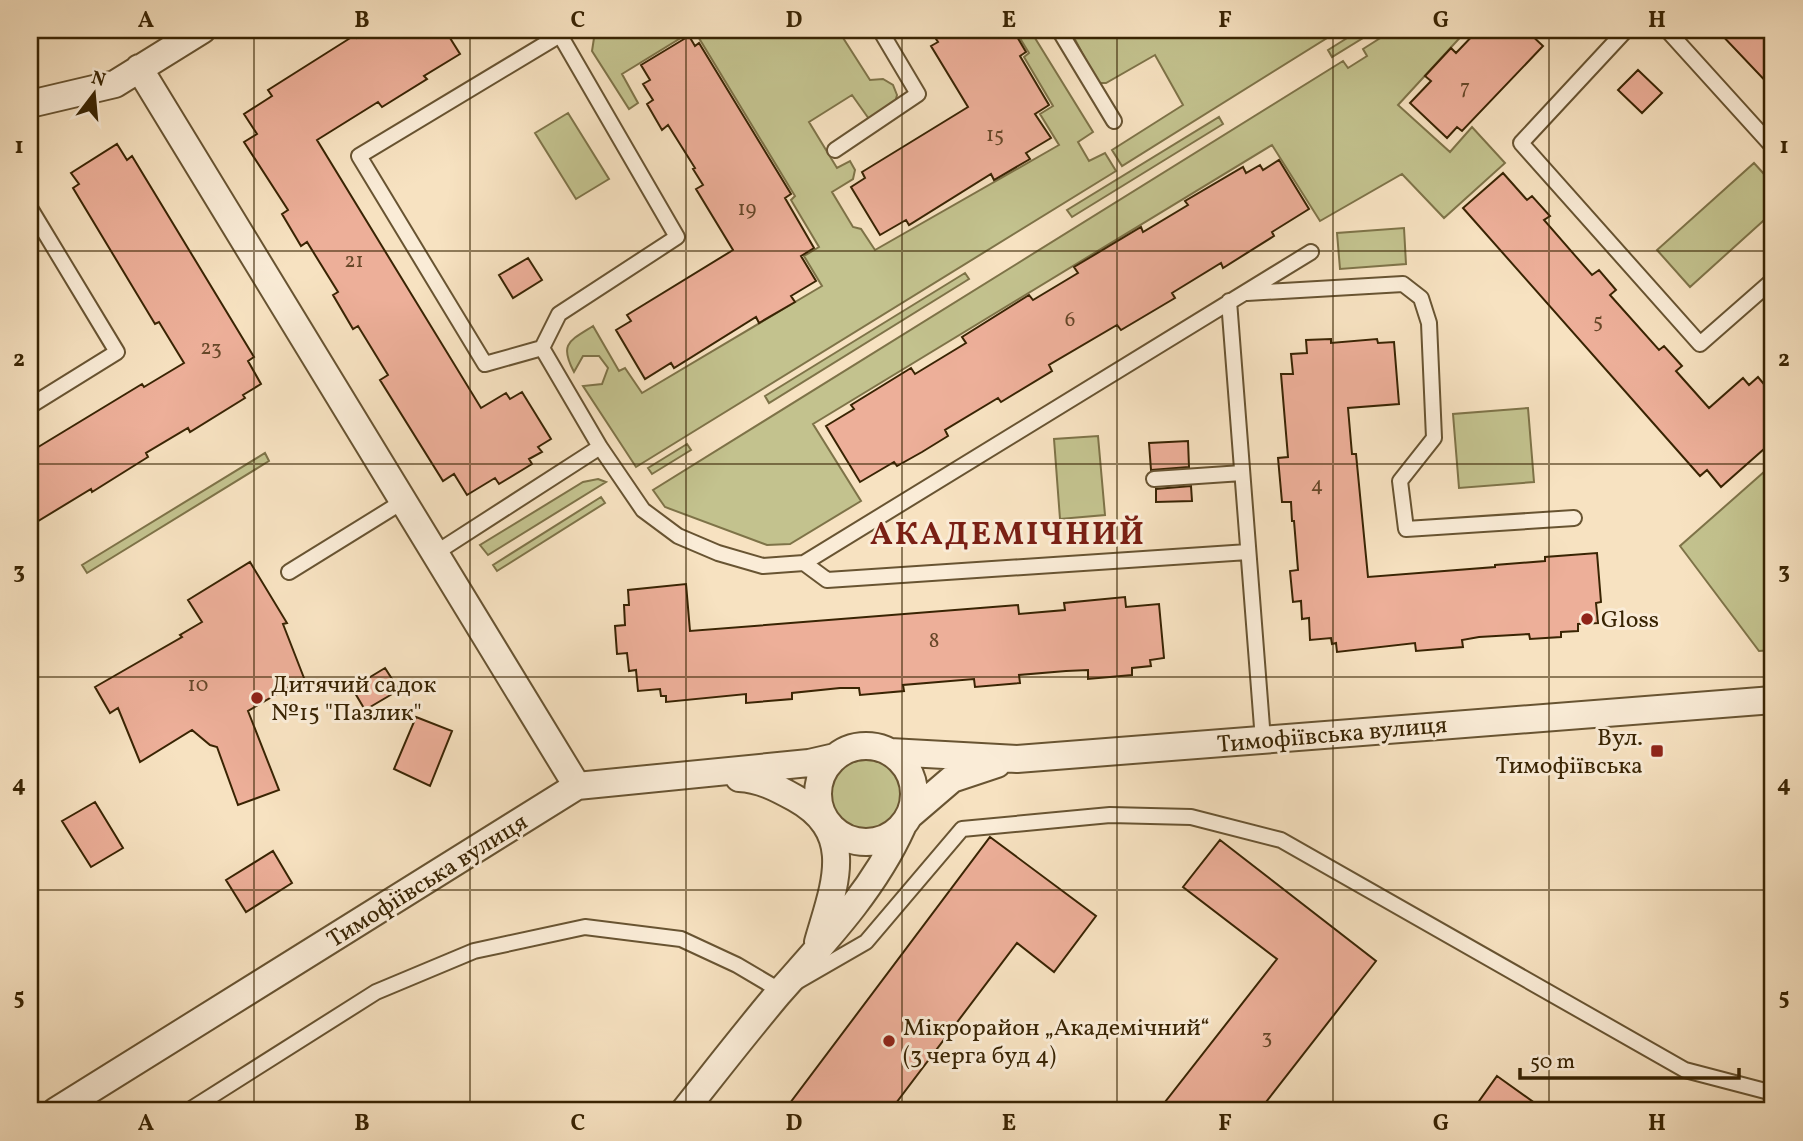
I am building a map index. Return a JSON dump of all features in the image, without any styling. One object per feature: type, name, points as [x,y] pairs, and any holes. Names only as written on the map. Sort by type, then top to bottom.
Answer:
[{"type":"street","points":[[30,104],[115,84],[202,30]]},
{"type":"street","points":[[139,68],[577,786]]},
{"type":"street","name":"Тимофіївська вулиця","points":[[890,752],[1017,759],[1773,699]]},
{"type":"street","points":[[684,1111],[745,1033],[815,953],[887,859],[914,801],[914,787],[901,761],[890,752],[876,747],[862,746],[835,757],[820,780],[820,809],[836,849],[837,878],[815,953]]},
{"type":"street","name":"Тимофіївська вулиця","points":[[56,1111],[577,786],[809,764],[835,757]]},
{"type":"street","points":[[694,776],[753,778],[800,800],[836,832],[863,842],[890,836],[952,779],[1017,759]]},
{"type":"lane","points":[[835,150],[918,94],[880,30]]},
{"type":"lane","points":[[1059,30],[1114,121]]},
{"type":"lane","points":[[1626,30],[1521,143],[1700,345],[1773,280]]},
{"type":"lane","points":[[1667,30],[1773,146]]},
{"type":"lane","points":[[564,32],[677,237],[559,314],[542,348],[485,364],[359,156],[564,32]]},
{"type":"lane","points":[[30,210],[117,352],[30,406]]},
{"type":"lane","points":[[542,348],[600,447],[643,510],[678,536],[718,553],[763,566],[804,563],[1311,252]]},
{"type":"lane","points":[[1242,293],[1404,284],[1421,298],[1429,323],[1434,438],[1401,481],[1406,529],[1574,518]]},
{"type":"lane","points":[[1229,301],[1263,740]]},
{"type":"lane","points":[[434,554],[600,447]]},
{"type":"lane","points":[[1153,479],[1242,472]]},
{"type":"lane","points":[[289,572],[402,502]]},
{"type":"lane","points":[[804,563],[827,580],[1248,552]]},
{"type":"lane","points":[[188,1111],[376,992],[474,951],[585,927],[681,939],[737,965],[781,991],[866,942],[961,829],[1110,814],[1191,817],[1281,840],[1685,1070],[1773,1093]]},
{"type":"shaded area","points":[[601,30],[694,30],[622,74],[638,103],[629,109],[592,51],[594,38]]},
{"type":"shaded area","points":[[694,30],[838,30],[870,80],[883,79],[893,85],[897,95],[895,103],[869,119],[852,95],[809,122],[837,168],[850,161],[855,170],[853,179],[832,192],[853,227],[861,229],[875,250],[1059,145],[1040,114],[1053,106],[1024,57],[1029,53],[1015,30],[1030,30],[1093,132],[1078,142],[1089,161],[1105,153],[1116,171],[636,467],[583,386],[602,384],[608,368],[599,356],[583,356],[574,372],[567,355],[572,340],[593,326],[619,371],[625,368],[642,393],[822,286],[804,256],[819,247],[791,200],[795,196]]},
{"type":"shaded area","points":[[1070,30],[1325,30],[1327,38],[1122,166],[1112,150],[1183,105],[1155,55],[1106,83],[1098,83]]},
{"type":"shaded area","points":[[1360,30],[1376,30],[1332,57],[1328,50]]},
{"type":"shaded area","points":[[1393,30],[1402,30],[1405,33],[1409,30],[1467,30],[1398,105],[1450,152],[1472,127],[1505,163],[1444,218],[1402,174],[1320,221],[1272,145],[813,424],[861,501],[790,544],[767,545],[665,507],[653,490],[1343,61],[1348,68],[1367,56],[1363,49]]},
{"type":"shaded area","points":[[568,113],[609,179],[576,199],[535,133]]},
{"type":"shaded area","points":[[1219,117],[1223,124],[1072,217],[1067,210]]},
{"type":"shaded area","points":[[1754,163],[1773,184],[1773,212],[1690,287],[1657,250]]},
{"type":"shaded area","points":[[1404,228],[1406,264],[1340,269],[1337,233]]},
{"type":"shaded area","points":[[965,273],[969,279],[769,403],[765,396]]},
{"type":"shaded area","points":[[1528,408],[1534,482],[1459,488],[1453,414]]},
{"type":"shaded area","points":[[1098,436],[1105,515],[1060,519],[1054,439]]},
{"type":"shaded area","points":[[687,444],[691,450],[652,474],[648,468]]},
{"type":"shaded area","points":[[265,453],[269,461],[87,573],[82,565]]},
{"type":"shaded area","points":[[1773,464],[1773,650],[1759,651],[1680,546]]},
{"type":"shaded area","points":[[598,479],[606,482],[488,555],[480,545],[583,482]]},
{"type":"shaded area","points":[[601,497],[605,503],[497,571],[493,565]]},
{"type":"shaded area","points":[[866,758],[886,764],[896,774],[902,794],[896,814],[886,824],[866,830],[846,824],[836,814],[830,794],[836,774],[846,764]]},
{"type":"building","points":[[370,30],[445,30],[460,54],[424,76],[427,79],[382,107],[378,102],[317,140],[481,408],[506,393],[510,399],[522,392],[551,439],[538,447],[542,452],[529,459],[532,464],[499,484],[495,478],[467,495],[454,474],[443,481],[380,380],[388,375],[358,326],[353,329],[333,295],[338,292],[307,242],[301,246],[282,214],[288,210],[244,142],[257,134],[244,114],[272,96],[268,90],[355,35],[357,38]]},
{"type":"building","points":[[930,30],[1013,30],[1026,52],[1020,56],[1049,105],[1035,114],[1051,138],[1026,153],[1030,159],[994,180],[991,174],[909,225],[906,220],[880,235],[851,187],[865,178],[862,172],[968,107],[931,46],[938,42]]},
{"type":"building","points":[[1478,30],[1526,30],[1543,46],[1462,131],[1457,127],[1447,138],[1410,103],[1431,81],[1425,76],[1451,48],[1456,53]]},
{"type":"building","points":[[1717,30],[1773,30],[1773,89]]},
{"type":"building","points":[[689,36],[695,46],[699,43],[791,194],[785,198],[814,248],[801,256],[816,281],[791,296],[795,302],[759,323],[756,317],[674,368],[671,363],[645,379],[616,330],[631,321],[627,315],[733,250],[696,189],[703,185],[693,169],[695,168],[668,125],[662,130],[647,104],[653,100],[643,84],[650,80],[641,65]]},
{"type":"building","points":[[1638,70],[1662,93],[1642,113],[1618,90]]},
{"type":"building","points":[[117,144],[127,160],[132,156],[254,357],[248,361],[261,384],[243,395],[245,398],[190,432],[188,428],[146,453],[148,457],[92,492],[91,489],[30,526],[30,452],[142,384],[144,387],[184,363],[159,322],[155,324],[73,188],[79,184],[71,173]]},
{"type":"building","points":[[1279,160],[1309,209],[1272,232],[1274,236],[1223,268],[1221,263],[1172,293],[1175,298],[1121,330],[1117,325],[1049,365],[1052,371],[1001,402],[998,398],[945,430],[948,436],[922,452],[897,466],[894,462],[860,482],[826,426],[854,409],[851,405],[911,368],[915,374],[966,343],[962,337],[1029,295],[1033,300],[1078,273],[1074,267],[1141,227],[1143,232],[1188,205],[1185,201],[1243,167],[1246,173],[1260,165],[1263,170]]},
{"type":"building","points":[[1503,173],[1527,200],[1532,196],[1550,216],[1544,220],[1592,275],[1599,270],[1616,290],[1610,295],[1659,350],[1664,346],[1682,366],[1676,371],[1709,408],[1743,378],[1749,385],[1758,377],[1773,395],[1773,441],[1721,487],[1707,470],[1700,476],[1463,208]]},
{"type":"building","points":[[528,258],[542,280],[513,298],[499,275]]},
{"type":"building","points":[[1331,339],[1331,343],[1377,339],[1378,343],[1394,342],[1399,404],[1348,408],[1352,454],[1356,454],[1368,577],[1495,567],[1545,561],[1545,557],[1597,553],[1601,602],[1596,603],[1598,623],[1578,624],[1578,631],[1561,632],[1561,637],[1530,639],[1529,634],[1479,637],[1462,640],[1463,647],[1416,651],[1415,643],[1337,652],[1336,643],[1332,644],[1331,638],[1310,640],[1309,618],[1302,619],[1301,601],[1293,602],[1290,571],[1298,570],[1294,521],[1291,502],[1282,502],[1278,458],[1288,457],[1281,374],[1293,374],[1291,354],[1307,353],[1306,340]]},
{"type":"building","points":[[1188,441],[1189,467],[1151,470],[1149,443]]},
{"type":"building","points":[[1191,486],[1192,501],[1156,502],[1156,489]]},
{"type":"building","points":[[250,562],[287,623],[283,624],[304,678],[248,711],[279,790],[238,805],[217,747],[210,745],[192,730],[140,762],[118,708],[110,713],[95,687],[182,637],[180,635],[202,622],[188,600]]},
{"type":"building","points":[[686,584],[690,631],[1018,605],[1019,614],[1065,610],[1064,603],[1125,597],[1126,607],[1159,604],[1164,658],[1150,660],[1151,666],[1132,668],[1132,675],[1088,679],[1088,670],[1066,671],[1019,675],[1020,683],[975,687],[974,679],[903,685],[904,691],[860,695],[859,688],[840,688],[792,693],[792,699],[746,703],[746,694],[666,702],[666,696],[661,696],[660,689],[638,691],[636,670],[629,671],[627,653],[617,654],[615,626],[625,625],[624,605],[629,605],[628,590]]},
{"type":"building","points":[[385,668],[399,690],[365,710],[352,688]]},
{"type":"building","points":[[416,717],[452,731],[430,786],[394,769]]},
{"type":"building","points":[[95,802],[123,848],[91,867],[62,821]]},
{"type":"building","name":"Мікрорайон „Академічний“ (3 черга буд 4)","points":[[990,837],[1096,916],[1054,972],[1017,943],[890,1111],[784,1111]]},
{"type":"building","points":[[1220,840],[1376,961],[1259,1111],[1158,1111],[1277,959],[1183,887]]},
{"type":"building","points":[[273,851],[292,883],[246,912],[226,880]]},
{"type":"building","points":[[1497,1076],[1546,1111],[1472,1111]]},
{"type":"place","name":"Gloss","points":[[1587,619]]},
{"type":"place","name":"Дитячий садок №15 \"Пазлик\"","points":[[257,698]]},
{"type":"place","name":"Вул. Тимофіївська","points":[[1657,751]]},
{"type":"place","name":"Мікрорайон „Академічний“ (3 черга буд 4)","points":[[889,1041]]},
{"type":"district","name":"АКАДЕМІЧНИЙ","points":[[1008,533]]}]
